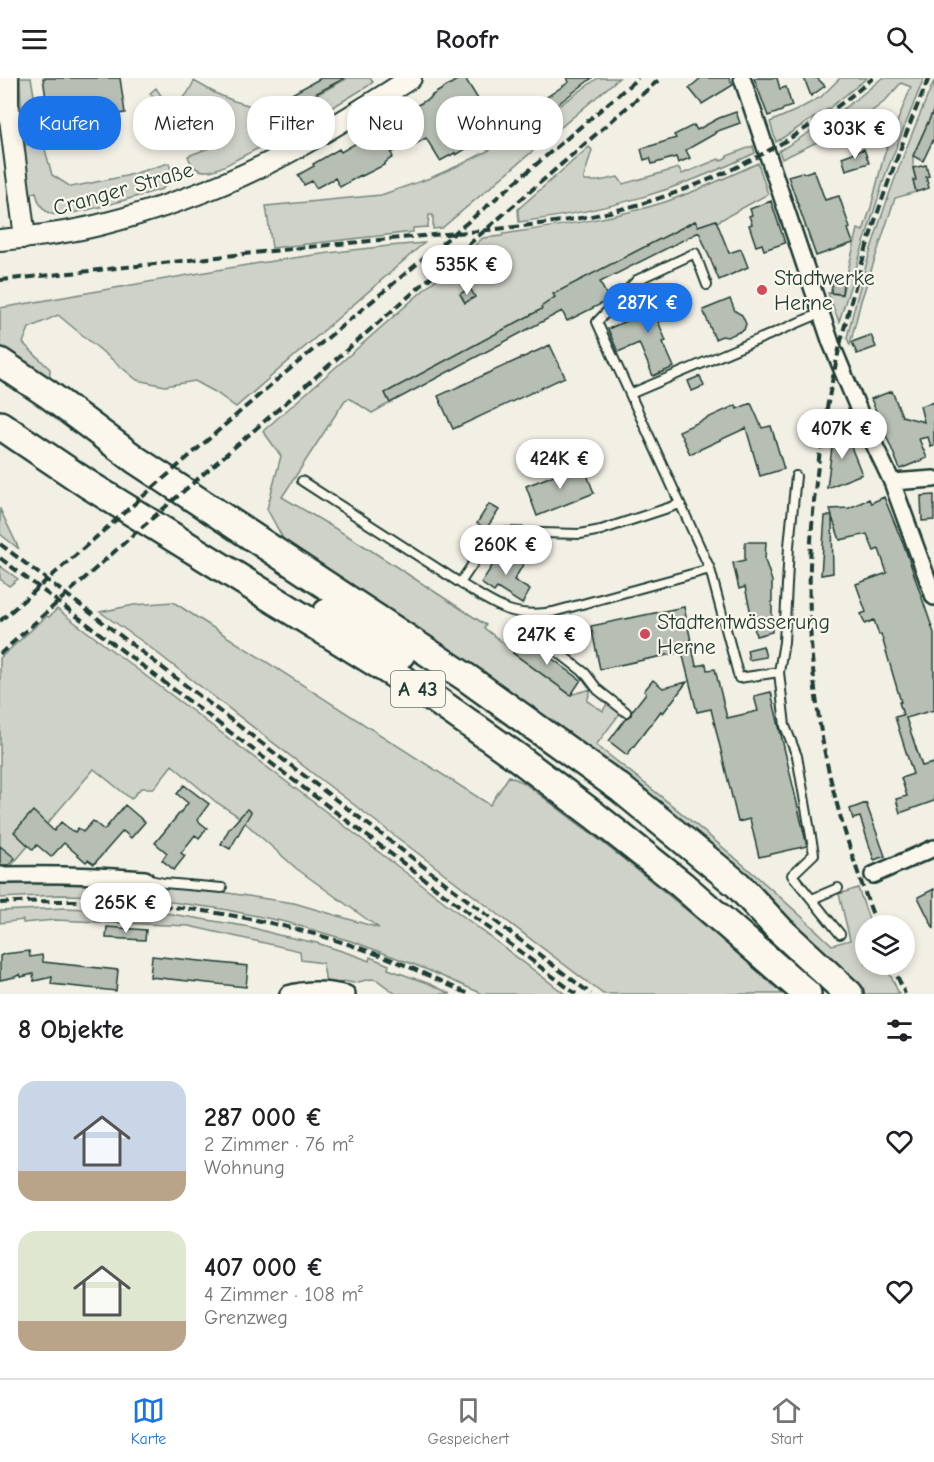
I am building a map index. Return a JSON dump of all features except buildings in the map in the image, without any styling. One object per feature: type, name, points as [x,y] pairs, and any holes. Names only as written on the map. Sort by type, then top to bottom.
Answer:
[{"type":"highway","points":[[0,351],[48,394]]},
{"type":"highway","points":[[0,362],[48,394],[136,460],[421,653],[467,678],[620,788],[738,885],[780,930]]},
{"type":"highway","name":"A 43","points":[[0,410],[258,574],[412,659],[487,707],[780,930],[849,994]]},
{"type":"highway","name":"A 43","points":[[0,425],[89,485],[436,700],[517,757],[682,885],[807,994]]},
{"type":"street","points":[[8,78],[8,103],[25,238]]},
{"type":"street","name":"Cranger Straße","points":[[0,240],[66,232],[99,225],[172,203],[282,156],[411,78]]},
{"type":"street","points":[[742,78],[831,343],[864,425],[892,482],[934,597]]},
{"type":"street","points":[[892,482],[934,479]]},
{"type":"street","points":[[870,876],[934,848]]},
{"type":"street","points":[[0,875],[40,874],[146,879]]},
{"type":"street","points":[[288,994],[326,990],[347,994]]},
{"type":"lane","points":[[707,285],[694,253],[638,280],[597,322],[710,569],[739,678],[779,672]]},
{"type":"lane","points":[[630,394],[821,313]]},
{"type":"lane","points":[[796,476],[789,546],[784,642],[779,672],[785,726],[797,756],[814,854],[792,874],[840,934]]},
{"type":"lane","points":[[302,481],[498,607],[512,611],[539,615],[710,569]]},
{"type":"lane","points":[[460,583],[496,532],[580,534],[601,530],[680,504]]},
{"type":"lane","points":[[539,615],[545,636],[554,648],[585,673],[598,690],[626,712]]},
{"type":"lane","points":[[146,879],[164,883],[222,888]]},
{"type":"lane","points":[[812,899],[838,888]]},
{"type":"shaded area","points":[[20,78],[31,78],[34,96],[21,96]]},
{"type":"shaded area","points":[[348,78],[370,78],[373,82],[352,96],[347,96],[347,99],[335,106],[335,96],[314,96]]},
{"type":"shaded area","points":[[598,78],[619,78],[563,125],[563,103]]},
{"type":"shaded area","points":[[840,78],[867,78],[828,109],[776,142],[770,122],[821,97]]},
{"type":"shaded area","points":[[882,78],[924,78],[886,173],[839,322],[828,293],[842,295],[858,229],[863,231],[884,155],[911,87],[901,83],[884,102],[856,123],[782,159],[779,151],[832,117]]},
{"type":"shaded area","points":[[194,81],[222,96],[185,96]]},
{"type":"shaded area","points":[[934,81],[934,109],[913,156],[916,180],[913,181],[916,192],[895,198],[861,301],[850,345],[847,338],[874,240],[908,144]]},
{"type":"shaded area","points":[[156,88],[161,96],[152,96],[150,93]]},
{"type":"shaded area","points":[[235,101],[247,105],[247,150],[255,150],[218,169],[209,171],[196,168],[188,156],[204,150],[235,150]]},
{"type":"shaded area","points":[[753,146],[755,153],[669,189],[582,212],[519,222],[518,209],[589,147],[592,150],[584,181],[618,177],[623,184],[679,168],[682,174],[719,159],[720,161]]},
{"type":"shaded area","points":[[21,150],[45,150],[52,175],[71,187],[126,176],[169,163],[171,171],[170,178],[162,189],[73,213],[52,214],[41,206],[36,192],[28,194]]},
{"type":"shaded area","points":[[489,150],[534,150],[442,228],[433,229],[433,215],[429,215],[428,227],[413,228],[413,232],[272,248],[266,206],[381,195],[462,164]]},
{"type":"shaded area","points":[[758,163],[768,194],[717,222],[698,226],[695,221],[554,294],[555,297],[542,309],[385,393],[390,403],[372,413],[349,398],[345,400],[282,497],[358,542],[486,625],[484,628],[514,651],[513,653],[570,695],[591,689],[587,701],[603,711],[608,702],[621,712],[596,745],[775,892],[832,945],[850,940],[839,894],[858,888],[867,915],[855,915],[855,975],[890,975],[899,994],[860,994],[817,953],[293,557],[267,509],[281,456],[263,431],[483,238],[625,213],[665,202]]},
{"type":"shaded area","points":[[424,243],[236,407],[195,381],[165,386],[137,380],[58,315],[29,328],[23,343],[50,369],[49,389],[0,345],[0,308],[264,262]]},
{"type":"shaded area","points":[[0,509],[19,549],[0,534]]},
{"type":"shaded area","points":[[0,566],[18,579],[9,586],[0,579]]},
{"type":"shaded area","points":[[173,602],[490,805],[509,776],[524,783],[656,885],[783,994],[603,994],[143,642],[100,612],[134,605]]},
{"type":"shaded area","points":[[57,609],[565,994],[483,994],[354,942],[286,922],[222,909],[112,896],[59,895],[0,898],[0,879],[115,879],[294,903],[379,928],[297,869],[235,814],[216,802],[172,765],[154,788],[141,788],[131,799],[94,769],[5,873],[0,870],[0,658]]},
{"type":"shaded area","points":[[65,908],[165,913],[250,927],[317,943],[369,961],[370,957],[389,965],[388,969],[451,994],[396,994],[377,980],[371,979],[354,983],[343,981],[336,985],[326,984],[323,963],[301,960],[300,951],[189,926],[55,920],[0,923],[0,911]]},
{"type":"railway","points":[[0,621],[273,383],[638,78]]},
{"type":"railway","points":[[0,654],[133,535],[661,78]]},
{"type":"railway","points":[[0,280],[469,232],[601,214],[675,193],[745,163],[812,124],[873,78]]},
{"type":"railway","points":[[873,915],[842,820],[822,740],[811,650],[812,524],[828,400],[842,338],[876,218],[929,78]]},
{"type":"railway","points":[[0,544],[591,994]]},
{"type":"railway","points":[[0,558],[576,994]]},
{"type":"railway","points":[[0,903],[49,901],[147,904],[244,918],[339,941],[396,961],[469,994]]},
{"type":"railway","points":[[897,975],[905,994]]},
{"type":"place","name":"Stadtwerke Herne","points":[[762,290]]},
{"type":"place","name":"Stadtentwässerung Herne","points":[[645,634]]}]
